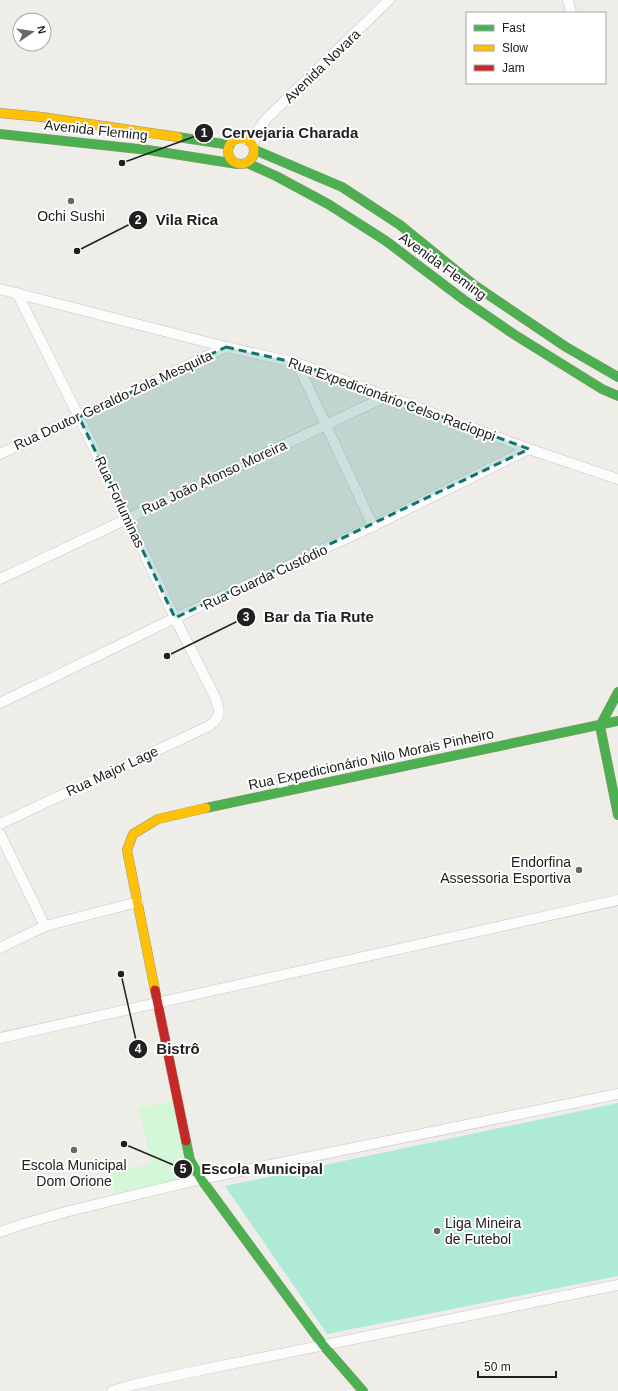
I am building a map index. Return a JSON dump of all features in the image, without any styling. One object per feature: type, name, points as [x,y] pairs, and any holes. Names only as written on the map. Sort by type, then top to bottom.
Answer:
[{"type":"street","points":[[568,0],[571,12]]},
{"type":"street","name":"Avenida Novara","points":[[245,139],[256,133],[266,119],[385,2]]},
{"type":"street","name":"Avenida Fleming","points":[[0,113],[42,117],[230,145]]},
{"type":"street","name":"Avenida Novara","points":[[254,148],[256,133]]},
{"type":"street","name":"Avenida Fleming","points":[[0,134],[148,150],[237,164]]},
{"type":"street","points":[[239,138],[245,139],[249,141],[254,148],[254,155],[248,163],[242,165],[237,164],[230,158],[228,149],[234,140],[239,138]]},
{"type":"street","name":"Avenida Fleming","points":[[254,148],[342,187],[400,225],[474,285],[566,347],[618,377]]},
{"type":"street","name":"Avenida Fleming","points":[[248,163],[276,176],[328,204],[386,241],[464,300],[515,335],[602,389],[618,396]]},
{"type":"street","points":[[464,300],[474,285]]},
{"type":"street","name":"Rua Expedicionário Celso Racioppi","points":[[0,289],[226,347],[297,363],[528,449],[618,479]]},
{"type":"street","name":"Rua Forluminas","points":[[17,293],[215,697],[219,713]]},
{"type":"street","name":"Rua Doutor Geraldo Zola Mesquita","points":[[0,454],[226,347]]},
{"type":"street","points":[[297,363],[373,526]]},
{"type":"street","name":"Rua João Afonso Moreira","points":[[0,579],[385,397]]},
{"type":"street","name":"Rua Guarda Custódio","points":[[0,703],[175,618],[373,526],[528,449]]},
{"type":"street","points":[[618,692],[600,726],[618,815]]},
{"type":"street","name":"Rua Major Lage","points":[[0,824],[209,726],[216,721],[219,713]]},
{"type":"street","name":"Rua Expedicionário Nilo Morais Pinheiro","points":[[138,902],[127,850],[133,834],[158,819],[284,791],[618,722]]},
{"type":"street","points":[[280,776],[284,791]]},
{"type":"street","points":[[0,834],[45,926]]},
{"type":"street","points":[[0,1038],[159,1001],[618,900]]},
{"type":"street","points":[[0,948],[45,926],[138,902],[190,1160],[201,1179],[323,1345],[363,1391]]},
{"type":"street","points":[[0,1232],[69,1211],[201,1179],[618,1094]]},
{"type":"street","points":[[112,1391],[136,1384],[618,1285]]},
{"type":"highlighted area","points":[[226,347],[297,363],[529,449],[175,618],[79,417]]},
{"type":"green space","points":[[173,1101],[199,1180],[115,1196],[108,1174],[151,1164],[139,1108]]},
{"type":"green space","name":"Liga Mineira de Futebol","points":[[618,1103],[618,1276],[327,1334],[225,1186]]},
{"type":"traffic: fast","points":[[0,134],[148,150],[237,164]]},
{"type":"traffic: fast","points":[[178,137],[230,145]]},
{"type":"traffic: fast","points":[[255,150],[342,187],[400,225],[474,285],[566,347],[618,377]]},
{"type":"traffic: fast","points":[[247,163],[276,176],[328,204],[386,241],[464,300],[515,335],[602,389],[618,396]]},
{"type":"traffic: fast","points":[[618,692],[600,726],[618,815]]},
{"type":"traffic: fast","points":[[206,808],[618,721]]},
{"type":"traffic: fast","points":[[186,1141],[190,1160],[201,1179],[323,1345],[363,1391]]},
{"type":"traffic: slow","points":[[0,113],[42,117],[178,137]]},
{"type":"traffic: slow","points":[[241,138],[250,142],[254,151],[250,160],[241,164],[232,160],[228,151],[232,142],[241,138]]},
{"type":"traffic: slow","points":[[155,990],[127,850],[133,834],[158,819],[206,808]]},
{"type":"traffic: jam","points":[[155,990],[186,1141]]},
{"type":"place","name":"Cervejaria Charada","points":[[122,163]]},
{"type":"place","name":"Ochi Sushi","points":[[71,201]]},
{"type":"place","name":"Vila Rica","points":[[77,251]]},
{"type":"place","name":"Bar da Tia Rute","points":[[167,656]]},
{"type":"place","name":"Endorfina Assessoria Esportiva","points":[[579,870]]},
{"type":"place","name":"Bistrô","points":[[121,974]]},
{"type":"place","name":"Escola Municipal","points":[[124,1144]]},
{"type":"place","name":"Escola Municipal Dom Orione","points":[[74,1150]]},
{"type":"place","name":"Liga Mineira de Futebol","points":[[437,1231]]}]
